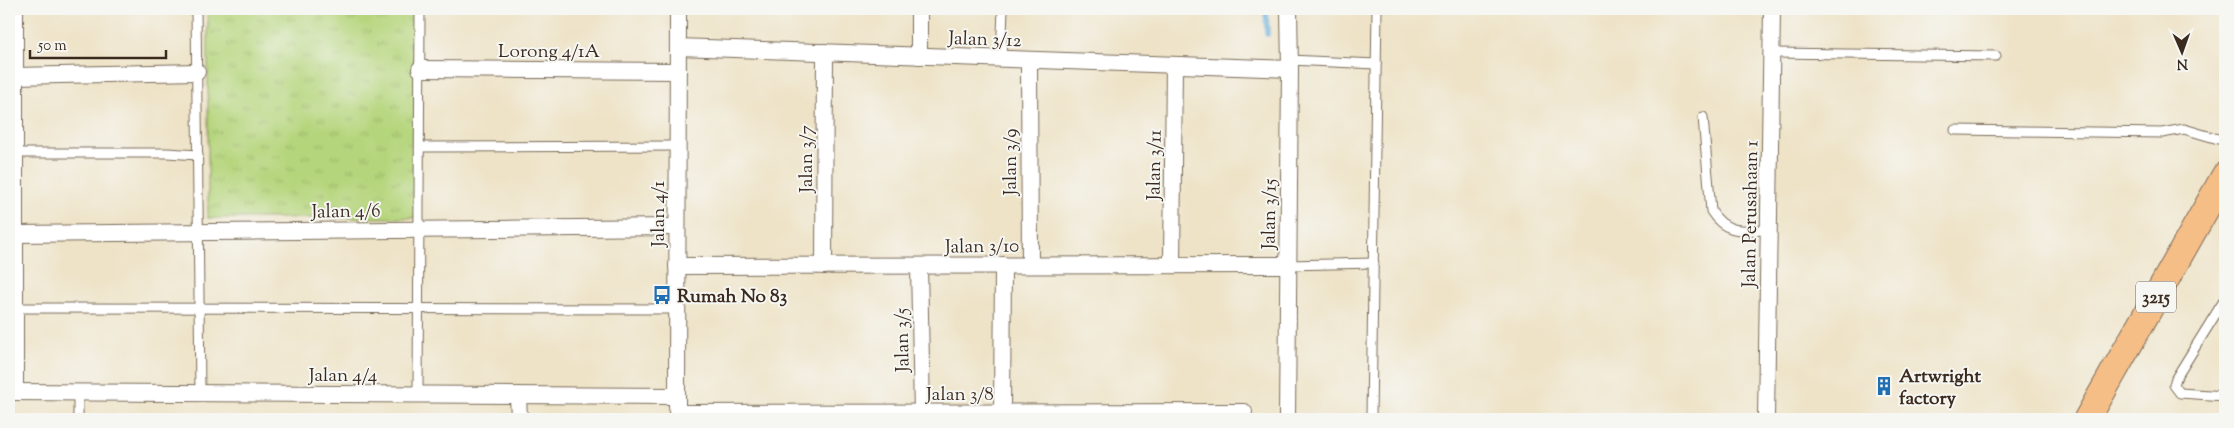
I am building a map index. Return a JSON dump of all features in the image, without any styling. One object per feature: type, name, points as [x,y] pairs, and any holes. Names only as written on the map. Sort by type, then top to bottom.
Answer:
[{"type":"main road","name":"3215","points":[[2087,419],[2225,175]]},
{"type":"street","points":[[12,392],[16,308],[15,9]]},
{"type":"street","name":"Jalan 4/1","points":[[677,416],[678,9]]},
{"type":"street","points":[[919,56],[920,9]]},
{"type":"street","name":"Jalan 3/15","points":[[1287,419],[1289,9]]},
{"type":"street","name":"Jalan Perusahaan 1","points":[[1766,419],[1772,9]]},
{"type":"street","name":"Jalan 3/12","points":[[678,47],[1174,65],[1290,64]]},
{"type":"street","name":"Jalan 3/7","points":[[824,266],[825,52]]},
{"type":"street","name":"Jalan 3/9","points":[[1029,60],[1030,265]]},
{"type":"street","name":"Jalan 3/11","points":[[1172,265],[1174,65]]},
{"type":"street","name":"Lorong 4/1A","points":[[420,69],[678,71]]},
{"type":"street","points":[[15,76],[197,72]]},
{"type":"street","name":"Jalan 4/6","points":[[15,234],[677,227]]},
{"type":"street","points":[[1002,412],[1003,265]]},
{"type":"street","name":"Jalan 3/10","points":[[677,266],[1288,265]]},
{"type":"street","name":"Jalan 3/5","points":[[919,266],[922,413]]},
{"type":"street","name":"Jalan 4/4","points":[[12,392],[677,396]]},
{"type":"street","points":[[518,395],[519,419]]},
{"type":"street","name":"Jalan 3/8","points":[[677,416],[1002,412],[1244,412]]},
{"type":"lane","points":[[196,9],[200,393]]},
{"type":"lane","points":[[418,394],[420,9]]},
{"type":"lane","points":[[1001,59],[1003,9]]},
{"type":"lane","points":[[1371,419],[1377,9]]},
{"type":"lane","points":[[1772,53],[1996,56]]},
{"type":"lane","points":[[1290,64],[1376,64]]},
{"type":"lane","points":[[1703,117],[1711,211],[1717,222],[1730,229],[1769,230]]},
{"type":"lane","points":[[1955,130],[2162,133],[2184,129],[2225,141]]},
{"type":"lane","points":[[420,147],[678,146]]},
{"type":"lane","points":[[15,153],[167,153],[198,155]]},
{"type":"lane","points":[[1288,265],[1374,263]]},
{"type":"lane","points":[[2225,299],[2176,378],[2174,385],[2180,393],[2225,396]]},
{"type":"lane","points":[[16,308],[677,309]]},
{"type":"lane","points":[[78,392],[78,419]]},
{"type":"green space","points":[[208,9],[418,9],[418,218],[208,218]]},
{"type":"waterway","points":[[1266,9],[1267,34]]},
{"type":"place","name":"Rumah No 83","points":[[662,295]]},
{"type":"place","name":"Artwright factory","points":[[1884,386]]}]
